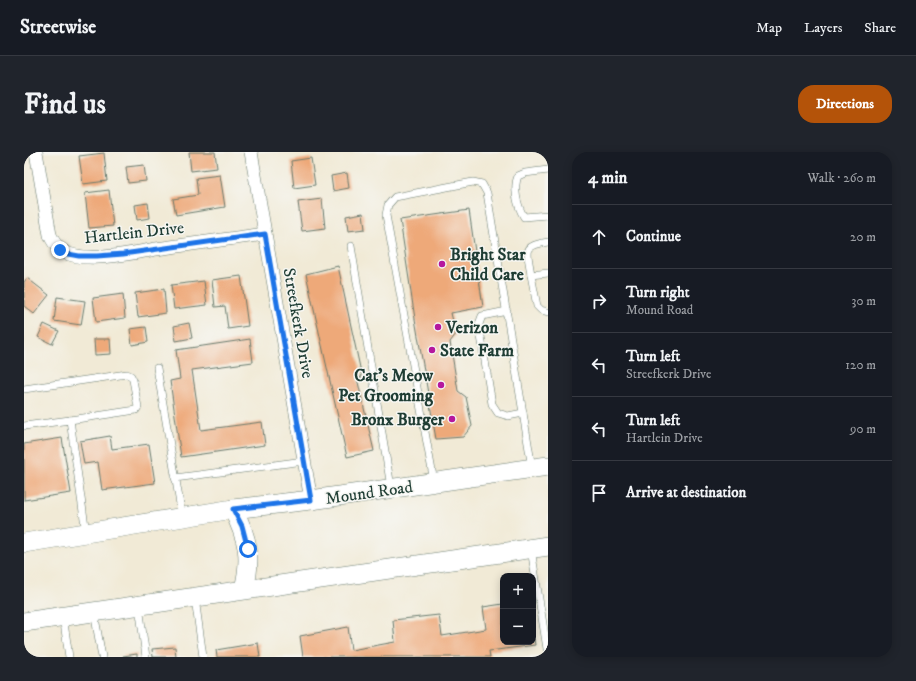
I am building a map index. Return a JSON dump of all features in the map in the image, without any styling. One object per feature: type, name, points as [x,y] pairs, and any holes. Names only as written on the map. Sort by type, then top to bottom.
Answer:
[{"type":"main road","name":"Mound Road","points":[[24,542],[233,509],[311,500],[540,467]]},
{"type":"main road","points":[[233,509],[242,526],[248,549],[247,576],[244,590]]},
{"type":"main road","points":[[24,622],[418,566],[540,547]]},
{"type":"street","name":"Hartlein Drive","points":[[36,152],[50,235],[54,244],[60,250],[68,254],[79,256],[123,254],[265,234]]},
{"type":"street","name":"Streefkerk Drive","points":[[251,152],[311,500]]},
{"type":"lane","points":[[548,170],[525,173],[518,176],[515,184],[521,212],[524,218],[548,215]]},
{"type":"lane","points":[[434,483],[386,215],[388,205],[395,197],[473,182],[482,184],[487,193],[523,413],[540,467]]},
{"type":"lane","points":[[548,242],[535,244],[530,247],[528,251],[537,306],[541,310],[548,312]]},
{"type":"lane","points":[[351,246],[391,489]]},
{"type":"lane","points":[[531,275],[548,273]]},
{"type":"lane","points":[[507,311],[482,316],[479,324],[492,404],[498,413],[508,416],[523,413]]},
{"type":"lane","points":[[157,368],[182,518]]},
{"type":"lane","points":[[24,389],[127,374],[131,376],[133,380],[138,407],[132,412],[24,426]]},
{"type":"lane","points":[[70,420],[86,533]]},
{"type":"lane","points":[[175,478],[304,460]]},
{"type":"lane","points":[[540,547],[548,655]]},
{"type":"lane","points":[[195,598],[203,657]]},
{"type":"lane","points":[[138,606],[146,657]]},
{"type":"lane","points":[[94,612],[102,657]]},
{"type":"lane","points":[[63,616],[69,657]]},
{"type":"building","points":[[189,152],[215,152],[217,168],[191,171]]},
{"type":"building","points":[[104,153],[107,181],[83,184],[79,156]]},
{"type":"building","points":[[311,158],[315,185],[294,188],[291,161]]},
{"type":"building","points":[[144,165],[146,181],[128,183],[126,167]]},
{"type":"building","points":[[347,173],[349,188],[333,191],[331,176]]},
{"type":"building","points":[[220,175],[225,207],[176,215],[173,199],[198,195],[196,178]]},
{"type":"building","points":[[109,190],[113,226],[89,228],[85,193]]},
{"type":"building","points":[[322,199],[325,228],[302,231],[298,202]]},
{"type":"building","points":[[148,203],[150,218],[137,220],[135,205]]},
{"type":"building","name":"Bright Star Child Care","points":[[469,210],[483,307],[451,313],[456,334],[450,342],[458,391],[466,397],[472,426],[463,437],[436,439],[415,319],[400,220]]},
{"type":"building","points":[[363,213],[365,229],[348,231],[346,216]]},
{"type":"building","points":[[338,266],[362,377],[357,378],[374,451],[347,457],[306,274]]},
{"type":"building","points":[[241,276],[248,326],[228,329],[225,306],[215,307],[212,280]]},
{"type":"building","points":[[27,278],[49,295],[34,314],[24,306],[24,282]]},
{"type":"building","points":[[204,281],[207,305],[174,309],[171,285]]},
{"type":"building","points":[[164,289],[166,313],[138,317],[135,293]]},
{"type":"building","points":[[123,294],[125,318],[96,322],[93,298]]},
{"type":"building","points":[[57,297],[85,301],[81,325],[54,321]]},
{"type":"building","points":[[189,323],[192,338],[176,341],[174,326]]},
{"type":"building","points":[[44,324],[59,331],[52,344],[38,337]]},
{"type":"building","points":[[146,327],[148,342],[132,345],[130,329]]},
{"type":"building","points":[[94,339],[110,339],[111,354],[95,355]]},
{"type":"building","points":[[250,339],[253,362],[192,370],[201,430],[262,422],[265,445],[181,457],[170,381],[180,379],[176,350]]},
{"type":"building","points":[[110,436],[112,449],[149,444],[155,483],[102,490],[98,462],[84,464],[80,441]]},
{"type":"building","points":[[62,438],[71,493],[24,500],[24,444]]},
{"type":"building","points":[[500,604],[500,645],[535,645],[489,651],[490,657],[303,657],[300,636],[348,627],[351,650],[395,642],[393,620],[439,615],[442,636],[486,629],[483,607]]},
{"type":"building","points":[[258,643],[260,657],[217,657],[216,650]]},
{"type":"building","points":[[175,647],[176,657],[153,657],[152,649]]},
{"type":"building","points":[[137,654],[137,657],[123,657],[123,656]]},
{"type":"place","name":"Bright Star Child Care","points":[[442,264]]},
{"type":"place","name":"Verizon","points":[[438,327]]},
{"type":"place","name":"State Farm","points":[[432,350]]},
{"type":"place","name":"Cat's Meow Pet Grooming","points":[[441,385]]},
{"type":"place","name":"Bronx Burger","points":[[452,419]]},
{"type":"route","points":[[60,250],[68,254],[79,256],[123,254],[265,234],[311,500],[233,509],[242,526],[248,549]]}]
